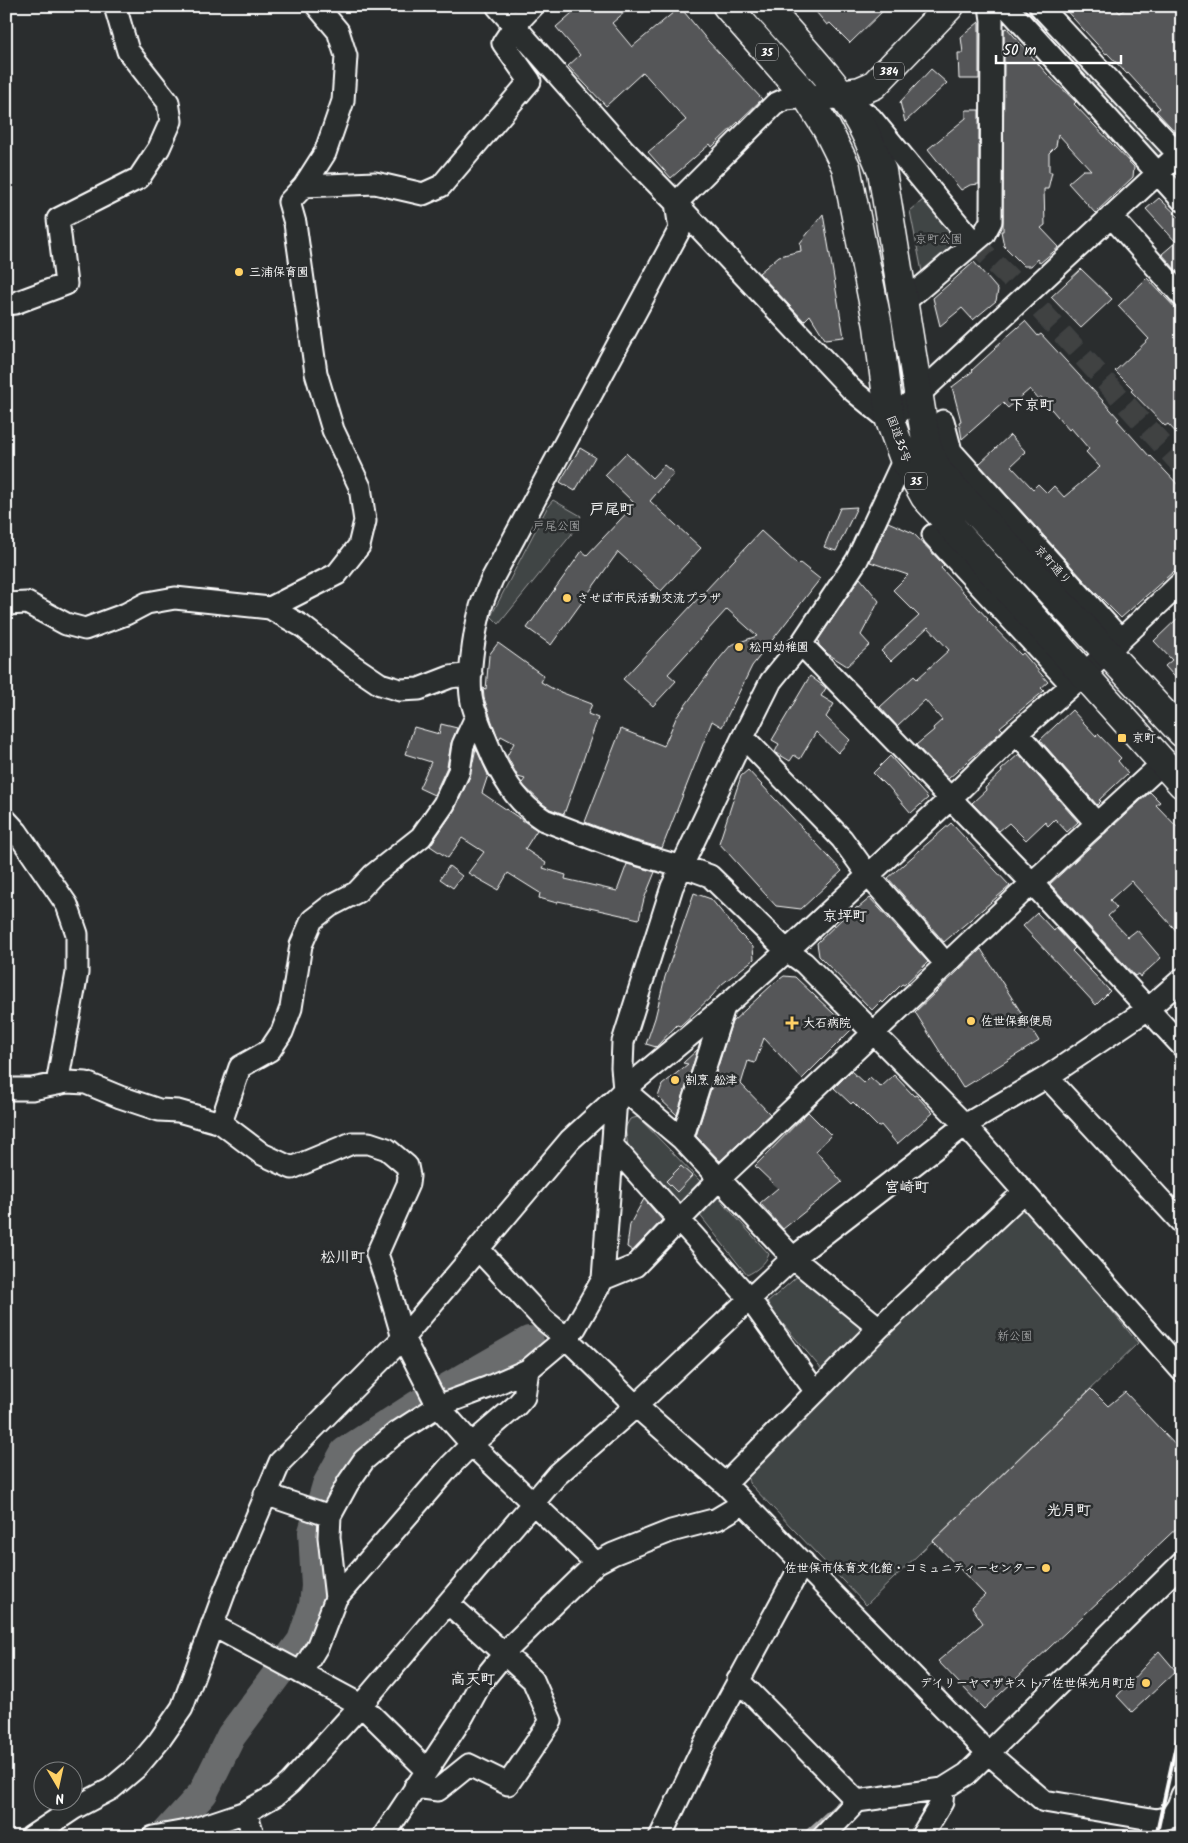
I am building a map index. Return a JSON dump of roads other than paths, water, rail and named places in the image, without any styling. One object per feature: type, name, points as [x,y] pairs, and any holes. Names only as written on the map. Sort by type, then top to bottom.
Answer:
[{"type":"highway","name":"国道35号","points":[[727,6],[807,97],[827,128],[846,167],[878,326],[890,421],[916,453],[938,471],[1113,645],[1182,733]]},
{"type":"highway","name":"国道35号","points":[[766,6],[841,95],[872,146],[882,171],[918,393],[916,453],[925,497],[1078,680],[1182,784]]},
{"type":"highway","name":"384","points":[[807,97],[841,95],[860,91],[874,85],[950,6]]},
{"type":"street","points":[[6,304],[15,303],[66,284],[58,219],[139,178],[159,148],[171,121],[168,102],[128,51],[115,6]]},
{"type":"street","points":[[270,608],[337,574],[359,546],[366,522],[360,487],[334,430],[316,373],[295,223],[289,202],[304,186],[325,153],[343,101],[346,56],[338,31],[317,6]]},
{"type":"street","points":[[498,6],[624,150],[851,389],[890,421],[918,393],[970,348],[1111,216],[1181,154],[1040,6]]},
{"type":"street","points":[[304,186],[375,183],[423,194],[441,186],[530,81],[503,43],[515,24],[533,6]]},
{"type":"street","points":[[903,303],[984,234],[991,221],[992,20],[990,6]]},
{"type":"street","points":[[1006,6],[1182,200]]},
{"type":"street","points":[[841,95],[871,118],[974,242]]},
{"type":"street","points":[[676,203],[775,104],[786,99],[807,97]]},
{"type":"street","points":[[676,203],[680,229],[492,579],[480,610],[470,674],[472,700],[476,715],[499,769],[519,801],[544,820],[623,850],[710,876],[787,951],[804,963],[964,1124],[1182,1371]]},
{"type":"street","points":[[1111,216],[1182,296]]},
{"type":"street","name":"京町通り","points":[[943,422],[951,451],[1113,645]]},
{"type":"street","points":[[336,1598],[330,1537],[330,1516],[348,1483],[364,1460],[396,1433],[438,1406],[528,1370],[566,1338],[603,1279],[623,1042],[672,887],[770,682],[801,644],[857,560],[916,453]]},
{"type":"street","points":[[933,535],[1078,680]]},
{"type":"street","points":[[31,1837],[73,1810],[111,1789],[137,1767],[159,1741],[182,1708],[212,1626],[280,1462],[403,1338],[570,1140],[620,1094],[724,1007],[787,951],[950,799],[1017,733],[1078,680],[1182,582]]},
{"type":"street","points":[[6,604],[28,603],[66,624],[85,628],[126,614],[146,603],[175,598],[270,608],[302,626],[380,684],[400,690],[419,689],[450,677],[470,674]]},
{"type":"street","points":[[801,644],[1032,882],[1182,1046]]},
{"type":"street","points":[[221,1123],[240,1067],[270,1050],[282,1032],[291,1008],[301,945],[312,920],[330,906],[356,892],[373,875],[421,837],[444,804],[459,771],[463,745],[476,715]]},
{"type":"street","points":[[1017,733],[1097,824]]},
{"type":"street","points":[[743,737],[842,839],[868,875],[946,964]]},
{"type":"street","points":[[603,1279],[635,1266],[719,1179],[873,1032],[1032,882],[1163,764]]},
{"type":"street","points":[[6,820],[17,832],[67,905],[77,934],[77,973],[57,1084]]},
{"type":"street","points":[[153,1837],[192,1830],[251,1829],[276,1795],[290,1783],[361,1705],[557,1475],[636,1406],[749,1298],[793,1258],[964,1124],[1047,1077],[1148,1009],[1182,979]]},
{"type":"street","points":[[682,1139],[724,1007]]},
{"type":"street","points":[[1047,1077],[1182,1223]]},
{"type":"street","points":[[6,1089],[32,1089],[67,1082],[86,1083],[159,1110],[178,1111],[221,1123],[262,1154],[292,1168],[352,1143],[369,1143],[387,1149],[407,1166],[409,1176],[408,1184],[377,1254],[403,1338],[438,1406],[472,1444],[596,1563]]},
{"type":"street","points":[[620,1094],[682,1139],[793,1258],[879,1328]]},
{"type":"street","points":[[613,1146],[749,1298],[816,1392]]},
{"type":"street","points":[[725,1484],[879,1328],[1024,1192]]},
{"type":"street","points":[[479,1250],[544,1320],[566,1338],[636,1406],[725,1484],[988,1753],[1044,1801],[1157,1820],[1171,1817],[1182,1795]]},
{"type":"street","points":[[301,1673],[318,1645],[336,1598],[420,1499],[472,1444],[517,1405],[524,1396],[528,1370]]},
{"type":"street","points":[[266,1494],[330,1516]]},
{"type":"street","points":[[382,1837],[463,1716],[482,1681],[504,1654],[596,1563],[613,1554],[671,1532],[717,1519],[744,1503]]},
{"type":"street","points":[[660,1837],[706,1741],[803,1562]]},
{"type":"street","points":[[823,1837],[857,1801],[943,1790],[967,1774],[1182,1563]]},
{"type":"street","points":[[415,1787],[438,1790],[470,1765],[508,1784],[551,1721],[533,1680],[448,1603]]},
{"type":"street","points":[[212,1626],[361,1705],[426,1769]]},
{"type":"street","points":[[738,1680],[857,1801]]},
{"type":"street","points":[[921,1837],[942,1802],[943,1790]]},
{"type":"waterway","points":[[163,1837],[203,1793],[231,1736],[302,1641],[314,1605],[316,1586],[313,1532],[327,1485],[345,1452],[416,1406],[529,1341]]},
{"type":"waterway","points":[[802,1837],[843,1800]]},
{"type":"tunnel","points":[[973,242],[1027,295],[1182,466]]},
{"type":"railway","points":[[1156,1837],[1182,1718]]},
{"type":"place","name":"三浦保育園","points":[[239,272]]},
{"type":"place","name":"させぼ市民活動交流プラザ","points":[[567,598]]},
{"type":"place","name":"松円幼稚園","points":[[739,647]]},
{"type":"place","name":"京町","points":[[1122,738]]},
{"type":"place","name":"佐世保郵便局","points":[[971,1021]]},
{"type":"place","name":"大石病院","points":[[792,1023]]},
{"type":"place","name":"割烹 舩津","points":[[675,1080]]},
{"type":"place","name":"佐世保市体育文化館・コミュニティーセンター","points":[[1046,1568]]},
{"type":"place","name":"デイリーヤマザキストア佐世保光月町店","points":[[1146,1683]]},
{"type":"district","name":"下京町","points":[[1032,405]]},
{"type":"district","name":"戸尾町","points":[[612,509]]},
{"type":"district","name":"京坪町","points":[[845,916]]},
{"type":"district","name":"宮崎町","points":[[907,1187]]},
{"type":"district","name":"松川町","points":[[343,1257]]},
{"type":"district","name":"光月町","points":[[1069,1510]]},
{"type":"district","name":"高天町","points":[[473,1679]]},
{"type":"park label","name":"京町公園","points":[[939,239]]},
{"type":"park label","name":"戸尾公園","points":[[557,526]]},
{"type":"park label","name":"新公園","points":[[1015,1336]]}]
